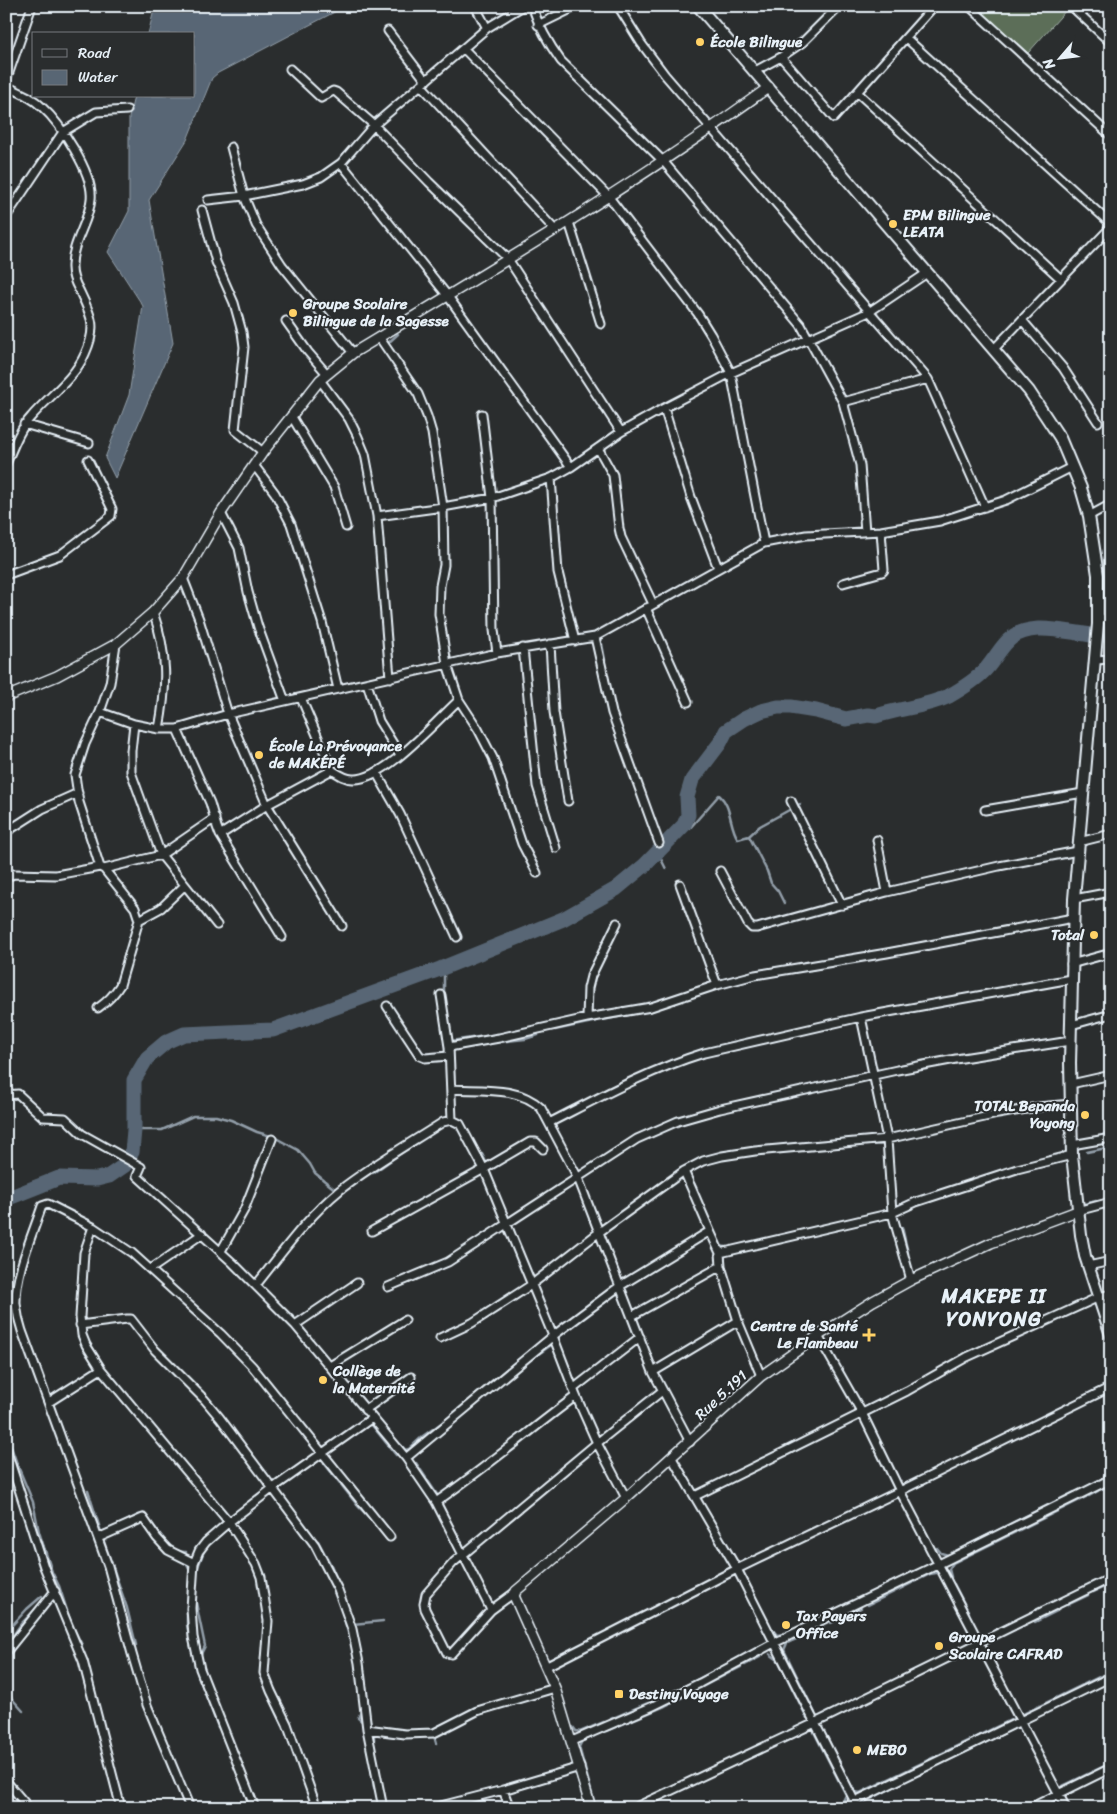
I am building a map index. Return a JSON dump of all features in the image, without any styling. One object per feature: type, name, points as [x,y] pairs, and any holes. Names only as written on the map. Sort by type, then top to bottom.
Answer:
[{"type":"main road","points":[[698,6],[1029,391],[1060,438],[1081,488],[1089,516],[1098,576],[1098,621],[1073,918],[1070,1041],[1072,1150],[1077,1211],[1085,1256],[1111,1334]]},
{"type":"street","points":[[6,81],[8,67],[32,6]]},
{"type":"street","points":[[475,6],[487,28]]},
{"type":"street","points":[[208,200],[244,196],[302,184],[321,177],[341,163],[374,126],[487,28],[522,6]]},
{"type":"street","points":[[532,6],[538,25],[561,61],[664,162],[801,325],[843,402],[860,466],[865,532]]},
{"type":"street","points":[[538,25],[577,6]]},
{"type":"street","points":[[618,6],[641,43],[665,75],[928,379],[985,507]]},
{"type":"street","points":[[755,71],[804,42],[839,6]]},
{"type":"street","points":[[781,57],[834,118],[934,6]]},
{"type":"street","points":[[969,6],[1111,136]]},
{"type":"street","points":[[1071,6],[1111,43]]},
{"type":"street","points":[[388,31],[423,83],[555,230]]},
{"type":"street","points":[[906,38],[1111,225],[994,350]]},
{"type":"street","points":[[464,49],[609,198],[698,314],[731,373],[764,543]]},
{"type":"street","points":[[290,70],[321,98],[333,91],[336,92],[374,126],[508,259],[621,432]]},
{"type":"street","points":[[6,86],[30,97],[43,107],[63,132],[90,183],[92,198],[73,256],[72,269],[75,281],[93,323],[91,338],[84,356],[74,371],[24,424],[6,464]]},
{"type":"street","points":[[6,697],[57,676],[116,644],[153,612],[184,578],[221,513],[254,465],[323,377],[353,353],[609,198],[712,129],[768,87]]},
{"type":"street","points":[[858,93],[1061,279]]},
{"type":"street","points":[[6,217],[63,132],[96,112],[127,110]]},
{"type":"street","points":[[231,147],[244,196],[256,225],[282,264],[353,353]]},
{"type":"street","points":[[341,163],[447,295],[571,467]]},
{"type":"street","points":[[202,210],[216,262],[234,303],[242,332],[244,347],[235,430],[263,452]]},
{"type":"street","points":[[569,222],[601,324]]},
{"type":"street","points":[[377,516],[443,508],[492,498],[551,478],[571,467],[621,432],[664,408],[731,373],[869,312],[927,273]]},
{"type":"street","points":[[1022,320],[1063,368],[1098,422]]},
{"type":"street","points":[[286,321],[308,352],[349,419],[365,454],[377,516],[390,678]]},
{"type":"street","points":[[379,337],[418,394],[428,416],[432,433],[443,508],[444,564],[440,586],[439,614],[447,664],[459,700],[478,729],[493,758],[522,844],[537,873]]},
{"type":"street","points":[[843,402],[928,379]]},
{"type":"street","points":[[664,408],[691,497],[718,568]]},
{"type":"street","points":[[482,414],[492,498],[494,630],[497,652]]},
{"type":"street","points":[[292,417],[332,482],[338,495],[346,527]]},
{"type":"street","points":[[24,424],[89,443]]},
{"type":"street","points":[[598,448],[613,475],[621,537],[654,604]]},
{"type":"street","points":[[6,575],[60,556],[111,516],[112,509],[88,460]]},
{"type":"street","points":[[254,465],[275,493],[291,524],[322,622],[338,689]]},
{"type":"street","points":[[100,712],[134,724],[159,729],[177,729],[228,714],[497,652],[595,637],[764,543],[806,535],[881,531],[940,521],[1006,500],[1072,467]]},
{"type":"street","points":[[551,478],[558,572],[575,641]]},
{"type":"street","points":[[1089,516],[1111,504]]},
{"type":"street","points":[[221,513],[239,548],[248,592],[284,701]]},
{"type":"street","points":[[844,582],[884,570],[881,531]]},
{"type":"street","points":[[184,578],[228,714],[267,805],[342,926]]},
{"type":"street","points":[[646,608],[688,702]]},
{"type":"street","points":[[153,612],[162,639],[164,660],[165,691],[159,729]]},
{"type":"street","points":[[1098,621],[1111,619]]},
{"type":"street","points":[[595,637],[612,713],[658,843]]},
{"type":"street","points":[[98,1008],[115,994],[120,985],[139,920],[135,908],[102,868],[78,792],[75,775],[76,768],[100,712],[112,673],[116,644]]},
{"type":"street","points":[[550,644],[556,726],[568,801]]},
{"type":"street","points":[[523,648],[537,786],[556,848]]},
{"type":"street","points":[[1095,656],[1111,659]]},
{"type":"street","points":[[367,683],[380,722],[400,756]]},
{"type":"street","points":[[302,698],[332,770],[351,780],[362,779],[392,764],[459,700]]},
{"type":"street","points":[[134,724],[131,772],[161,856],[216,925]]},
{"type":"street","points":[[177,729],[210,803],[220,835],[282,937]]},
{"type":"street","points":[[220,835],[267,805],[332,770]]},
{"type":"street","points":[[376,772],[400,814],[457,937]]},
{"type":"street","points":[[6,832],[42,810],[78,792]]},
{"type":"street","points":[[985,810],[1083,793]]},
{"type":"street","points":[[791,801],[842,905]]},
{"type":"street","points":[[6,877],[14,874],[56,875],[161,856],[215,818]]},
{"type":"street","points":[[720,871],[748,924],[752,928],[887,892],[1078,847],[1111,834]]},
{"type":"street","points":[[877,840],[887,892]]},
{"type":"street","points":[[680,884],[718,985]]},
{"type":"street","points":[[139,920],[161,908],[184,886]]},
{"type":"street","points":[[1074,899],[1111,892]]},
{"type":"street","points":[[448,1047],[499,1038],[588,1018],[652,1007],[755,975],[887,953],[1073,918]]},
{"type":"street","points":[[588,1018],[588,988],[591,976],[616,923]]},
{"type":"street","points":[[1071,964],[1111,953]]},
{"type":"street","points":[[549,1123],[627,1083],[682,1060],[725,1048],[861,1017],[1071,979]]},
{"type":"street","points":[[441,995],[449,1056],[452,1120]]},
{"type":"street","points":[[388,1006],[420,1056],[425,1058],[449,1056]]},
{"type":"street","points":[[1071,1025],[1111,1014]]},
{"type":"street","points":[[861,1017],[886,1139],[892,1213],[911,1280]]},
{"type":"street","points":[[388,1287],[448,1262],[637,1140],[678,1121],[720,1108],[956,1059],[1070,1041]]},
{"type":"street","points":[[1071,1084],[1111,1074]]},
{"type":"street","points":[[451,1089],[520,1095],[541,1108],[578,1178],[653,1372],[690,1442]]},
{"type":"street","points":[[6,1095],[18,1094],[43,1117],[65,1118],[82,1134],[141,1167],[137,1176],[221,1251],[296,1325],[406,1458],[436,1502],[491,1610]]},
{"type":"street","points":[[440,1338],[472,1323],[531,1285],[598,1233],[684,1171],[704,1161],[722,1156],[782,1148],[886,1139],[998,1114],[1038,1107],[1071,1104]]},
{"type":"street","points":[[256,1285],[293,1239],[339,1191],[355,1178],[443,1122],[452,1120],[460,1124],[484,1170],[507,1224],[574,1392],[597,1443],[626,1498]]},
{"type":"street","points":[[720,1253],[892,1213],[916,1202],[1111,1138]]},
{"type":"street","points":[[221,1251],[244,1210],[272,1139]]},
{"type":"street","points":[[372,1231],[484,1170],[530,1142],[536,1142],[543,1148]]},
{"type":"street","points":[[684,1171],[720,1253],[721,1266],[738,1321],[762,1376]]},
{"type":"street","name":"Rue 5.191","points":[[462,1555],[426,1594],[424,1599],[425,1609],[447,1653],[452,1654],[491,1610],[514,1593],[626,1498],[762,1376],[818,1336],[873,1301],[911,1280],[991,1243],[1077,1211],[1111,1202]]},
{"type":"street","points":[[190,1808],[147,1704],[108,1566],[18,1317],[16,1304],[20,1276],[43,1204],[48,1204],[117,1242],[150,1269],[237,1350],[390,1537]]},
{"type":"street","points":[[94,1228],[84,1254],[80,1300],[80,1325],[86,1345],[101,1368],[229,1522],[251,1554],[260,1577],[268,1621],[264,1673],[287,1724],[317,1808]]},
{"type":"street","points":[[406,1458],[553,1336],[620,1286],[710,1231]]},
{"type":"street","points":[[150,1269],[202,1234]]},
{"type":"street","points":[[1088,1266],[1111,1260]]},
{"type":"street","points":[[632,1316],[721,1266]]},
{"type":"street","points":[[296,1325],[357,1283]]},
{"type":"street","points":[[695,1496],[907,1391],[968,1357],[1098,1297],[1111,1294]]},
{"type":"street","points":[[80,1325],[127,1318],[131,1320],[155,1350],[205,1400],[220,1418],[315,1545],[338,1590],[352,1629],[359,1663],[367,1729],[383,1808]]},
{"type":"street","points":[[330,1366],[406,1320]]},
{"type":"street","points":[[653,1372],[738,1321]]},
{"type":"street","points":[[818,1336],[862,1413],[900,1491],[1066,1808]]},
{"type":"street","points":[[436,1502],[478,1473],[640,1337]]},
{"type":"street","points":[[49,1402],[101,1368]]},
{"type":"street","points":[[366,1410],[411,1377]]},
{"type":"street","points":[[547,1666],[737,1569],[1111,1387]]},
{"type":"street","points":[[462,1555],[662,1391]]},
{"type":"street","points":[[255,1808],[200,1669],[193,1637],[191,1608],[194,1563],[199,1551],[206,1542],[229,1522],[273,1488],[372,1418]]},
{"type":"street","points":[[6,1449],[41,1558],[84,1661],[121,1808]]},
{"type":"street","points":[[672,1458],[737,1569],[856,1805]]},
{"type":"street","points":[[572,1741],[659,1703],[774,1643],[1111,1479]]},
{"type":"street","points":[[98,1538],[143,1518],[168,1550],[194,1563]]},
{"type":"street","points":[[634,1808],[981,1643],[1111,1578]]},
{"type":"street","points":[[6,1652],[55,1591]]},
{"type":"street","points":[[514,1593],[555,1688],[591,1808]]},
{"type":"street","points":[[841,1808],[856,1805],[1020,1721],[1111,1677]]},
{"type":"street","points":[[367,1729],[405,1734],[434,1733],[478,1711],[555,1688]]},
{"type":"street","points":[[433,1808],[580,1767]]},
{"type":"street","points":[[1030,1808],[1111,1768]]},
{"type":"street","points":[[6,1781],[29,1808]]},
{"type":"street","points":[[503,1790],[510,1808]]},
{"type":"green space","points":[[976,6],[1065,6],[1068,8],[1028,53]]},
{"type":"water","points":[[155,6],[346,6],[218,73],[212,78],[187,140],[149,200],[173,343],[115,478],[105,458],[129,395],[143,306],[108,252],[129,211],[129,118],[134,98],[195,98],[195,32],[148,32]]},
{"type":"waterway","points":[[386,345],[398,334]]},
{"type":"waterway","points":[[556,504],[560,543]]},
{"type":"waterway","points":[[6,1199],[59,1178],[97,1179],[109,1176],[125,1165],[132,1152],[134,1080],[147,1058],[166,1042],[184,1034],[273,1030],[440,969],[563,919],[616,889],[645,865],[684,825],[688,815],[687,797],[692,780],[720,743],[726,731],[744,719],[761,711],[778,707],[816,711],[846,719],[868,715],[876,716],[922,705],[949,696],[974,680],[986,669],[1006,642],[1019,633],[1027,630],[1044,629],[1091,635]]},
{"type":"waterway","points":[[1091,635],[1111,640]]},
{"type":"waterway","points":[[602,644],[605,660]]},
{"type":"waterway","points":[[680,830],[690,828],[719,795],[726,805],[738,839],[749,836],[760,826],[800,804]]},
{"type":"waterway","points":[[749,836],[771,883],[778,891],[784,903]]},
{"type":"waterway","points":[[656,853],[666,869]]},
{"type":"waterway","points":[[1100,960],[1111,958]]},
{"type":"waterway","points":[[810,970],[827,966]]},
{"type":"waterway","points":[[440,969],[444,975],[444,996]]},
{"type":"waterway","points":[[603,1020],[643,1012]]},
{"type":"waterway","points":[[555,1030],[597,1021]]},
{"type":"waterway","points":[[451,1041],[513,1032]]},
{"type":"waterway","points":[[488,1043],[525,1039],[538,1035]]},
{"type":"waterway","points":[[134,1130],[162,1130],[193,1116],[216,1116],[231,1120],[257,1132],[274,1137],[298,1150],[315,1173],[337,1191]]},
{"type":"waterway","points":[[1103,1135],[1111,1134]]},
{"type":"waterway","points":[[855,1145],[884,1144]]},
{"type":"waterway","points":[[1087,1152],[1111,1147]]},
{"type":"waterway","points":[[373,1173],[404,1151]]},
{"type":"waterway","points":[[482,1154],[486,1162]]},
{"type":"waterway","points":[[694,1183],[697,1189]]},
{"type":"waterway","points":[[1106,1199],[1111,1198]]},
{"type":"waterway","points":[[1084,1204],[1096,1201]]},
{"type":"waterway","points":[[902,1227],[908,1253]]},
{"type":"waterway","points":[[718,1246],[726,1247]]},
{"type":"waterway","points":[[487,1385],[544,1339]]},
{"type":"waterway","points":[[523,1365],[554,1343]]},
{"type":"waterway","points":[[359,1395],[369,1407]]},
{"type":"waterway","points":[[370,1409],[379,1420]]},
{"type":"waterway","points":[[401,1445],[405,1450],[409,1449],[423,1436],[457,1412]]},
{"type":"waterway","points":[[371,1424],[396,1455]]},
{"type":"waterway","points":[[6,1432],[33,1502],[39,1532],[52,1572],[59,1586],[71,1623],[82,1645]]},
{"type":"waterway","points":[[324,1463],[358,1506],[371,1519]]},
{"type":"waterway","points":[[416,1463],[438,1496]]},
{"type":"waterway","points":[[1084,1488],[1111,1474]]},
{"type":"waterway","points":[[1099,1490],[1111,1485]]},
{"type":"waterway","points":[[88,1491],[101,1532],[107,1530]]},
{"type":"waterway","points":[[1089,1496],[1098,1491]]},
{"type":"waterway","points":[[937,1548],[941,1553],[948,1555],[1074,1492]]},
{"type":"waterway","points":[[951,1577],[949,1569],[953,1563],[1086,1497]]},
{"type":"waterway","points":[[443,1508],[463,1545]]},
{"type":"waterway","points":[[112,1528],[144,1514],[162,1538],[173,1548],[186,1552]]},
{"type":"waterway","points":[[90,1527],[106,1569]]},
{"type":"waterway","points":[[105,1537],[103,1539],[127,1608],[136,1645]]},
{"type":"waterway","points":[[318,1541],[340,1587]]},
{"type":"waterway","points":[[195,1575],[205,1548]]},
{"type":"waterway","points":[[179,1560],[186,1563],[189,1569]]},
{"type":"waterway","points":[[874,1591],[917,1570]]},
{"type":"waterway","points":[[868,1605],[930,1574],[936,1573]]},
{"type":"waterway","points":[[332,1582],[330,1582],[341,1608],[353,1650]]},
{"type":"waterway","points":[[954,1584],[969,1613]]},
{"type":"waterway","points":[[1093,1592],[1111,1584]]},
{"type":"waterway","points":[[342,1592],[351,1617]]},
{"type":"waterway","points":[[1067,1605],[1088,1595]]},
{"type":"waterway","points":[[6,1632],[42,1596]]},
{"type":"waterway","points":[[195,1598],[205,1646],[201,1654]]},
{"type":"waterway","points":[[12,1637],[21,1624],[39,1606]]},
{"type":"waterway","points":[[187,1608],[187,1625],[192,1651]]},
{"type":"waterway","points":[[831,1623],[861,1608]]},
{"type":"waterway","points":[[1035,1622],[1057,1611]]},
{"type":"waterway","points":[[353,1624],[383,1621]]},
{"type":"waterway","points":[[815,1713],[784,1650],[787,1643],[823,1627]]},
{"type":"waterway","points":[[772,1629],[777,1635],[785,1634]]},
{"type":"waterway","points":[[6,1643],[12,1637]]},
{"type":"waterway","points":[[268,1658],[270,1641]]},
{"type":"waterway","points":[[360,1652],[367,1692]]},
{"type":"waterway","points":[[770,1654],[778,1660],[807,1718]]},
{"type":"waterway","points":[[745,1665],[760,1657]]},
{"type":"waterway","points":[[667,1695],[735,1660]]},
{"type":"waterway","points":[[733,1671],[741,1667]]},
{"type":"waterway","points":[[1025,1713],[1111,1671]]},
{"type":"waterway","points":[[700,1688],[729,1673]]},
{"type":"waterway","points":[[198,1675],[218,1727]]},
{"type":"waterway","points":[[606,1731],[697,1690]]},
{"type":"waterway","points":[[267,1691],[283,1726]]},
{"type":"waterway","points":[[6,1692],[23,1711]]},
{"type":"waterway","points":[[367,1694],[368,1707]]},
{"type":"waterway","points":[[1029,1721],[1081,1695]]},
{"type":"waterway","points":[[611,1719],[662,1697]]},
{"type":"waterway","points":[[362,1710],[358,1718],[364,1723]]},
{"type":"waterway","points":[[369,1715],[371,1726],[374,1727]]},
{"type":"waterway","points":[[827,1737],[853,1789],[860,1793],[1013,1719]]},
{"type":"waterway","points":[[573,1727],[576,1731],[580,1732],[604,1722]]},
{"type":"waterway","points":[[939,1765],[1017,1727]]},
{"type":"waterway","points":[[374,1732],[374,1740]]},
{"type":"waterway","points":[[814,1732],[846,1795],[843,1801],[829,1808]]},
{"type":"waterway","points":[[434,1736],[436,1743]]},
{"type":"waterway","points":[[594,1736],[582,1741],[579,1747],[596,1808]]},
{"type":"waterway","points":[[369,1755],[374,1788]]},
{"type":"waterway","points":[[571,1756],[582,1794]]},
{"type":"waterway","points":[[1063,1786],[1111,1763]]},
{"type":"waterway","points":[[919,1775],[929,1770]]},
{"type":"waterway","points":[[1104,1779],[1111,1775]]},
{"type":"waterway","points":[[863,1808],[865,1802],[898,1785]]},
{"type":"place","name":"École Bilingue","points":[[700,42]]},
{"type":"place","name":"EPM Bilingue LEATA","points":[[893,224]]},
{"type":"place","name":"Groupe Scolaire Bilingue de la Sagesse","points":[[293,313]]},
{"type":"place","name":"École La Prévoyance de MAKÉPÉ","points":[[259,755]]},
{"type":"place","name":"Total","points":[[1094,935]]},
{"type":"place","name":"TOTAL Bepanda Yoyong","points":[[1085,1115]]},
{"type":"place","name":"Centre de Santé Le Flambeau","points":[[869,1335]]},
{"type":"place","name":"Collège de la Maternité","points":[[323,1380]]},
{"type":"place","name":"Tax Payers Office","points":[[786,1625]]},
{"type":"place","name":"Groupe Scolaire CAFRAD","points":[[939,1646]]},
{"type":"place","name":"Destiny Voyage","points":[[619,1694]]},
{"type":"place","name":"MEBO","points":[[857,1750]]},
{"type":"district","name":"MAKEPE II YONYONG","points":[[994,1308]]}]
